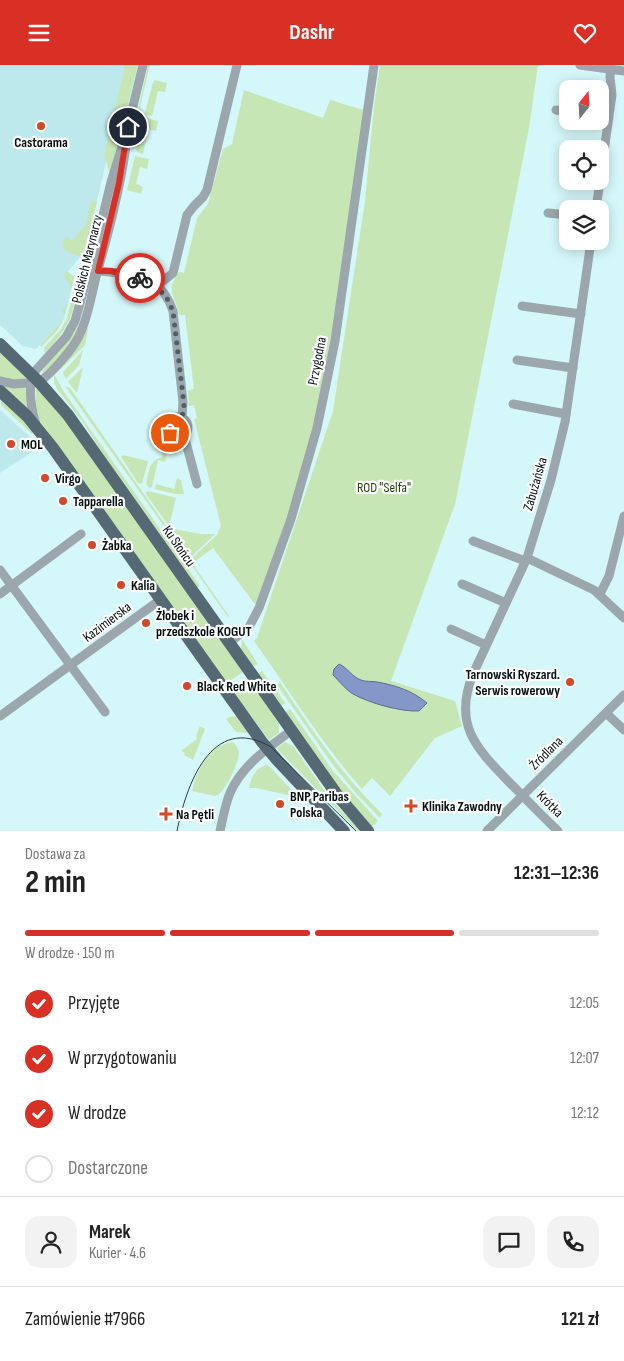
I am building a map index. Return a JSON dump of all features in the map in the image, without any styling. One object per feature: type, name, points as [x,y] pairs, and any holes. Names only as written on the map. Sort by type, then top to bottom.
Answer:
[{"type":"main road","name":"Ku Słońcu","points":[[0,345],[80,432],[346,807],[368,831]]},
{"type":"main road","points":[[0,391],[43,435],[267,749],[344,831]]},
{"type":"street","name":"Polskich Marynarzy","points":[[35,381],[36,370],[66,337],[75,321],[143,65]]},
{"type":"street","points":[[157,287],[173,273],[187,215],[207,190],[237,65]]},
{"type":"street","name":"Przygodna","points":[[229,643],[249,627],[259,608],[291,519],[317,428],[335,341],[374,65]]},
{"type":"street","points":[[580,65],[610,67],[624,71]]},
{"type":"street","points":[[609,102],[612,90],[610,67]]},
{"type":"street","name":"Polskich Marynarzy","points":[[35,381],[71,350],[79,337],[98,271],[119,183],[128,127]]},
{"type":"street","points":[[548,213],[559,214]]},
{"type":"street","name":"Zabużańska","points":[[523,796],[482,753],[471,736],[466,723],[466,693],[486,645],[526,560],[553,470],[566,414],[590,250]]},
{"type":"street","points":[[98,271],[111,271],[151,281],[168,300],[173,311],[183,402],[182,418]]},
{"type":"street","points":[[522,306],[581,314]]},
{"type":"street","points":[[518,360],[573,368]]},
{"type":"street","points":[[0,381],[14,384],[35,381],[33,413],[36,424],[43,435]]},
{"type":"street","points":[[513,404],[566,414]]},
{"type":"street","points":[[177,417],[186,421],[188,425],[184,435],[174,437],[170,434],[168,424],[172,419],[177,417]]},
{"type":"street","points":[[184,435],[197,484]]},
{"type":"street","points":[[600,594],[609,576],[624,516]]},
{"type":"street","points":[[0,594],[81,534]]},
{"type":"street","points":[[473,541],[577,581],[600,594],[624,618]]},
{"type":"street","points":[[0,570],[105,712]]},
{"type":"street","points":[[462,584],[506,603]]},
{"type":"street","name":"Kazimierska","points":[[0,716],[160,600]]},
{"type":"street","points":[[451,629],[486,645]]},
{"type":"street","name":"Źródlana","points":[[487,831],[624,695]]},
{"type":"street","points":[[606,713],[624,730]]},
{"type":"street","points":[[220,831],[229,797],[238,779],[249,764],[292,730]]},
{"type":"street","name":"Krótka","points":[[523,796],[558,831]]},
{"type":"shaded area","points":[[0,65],[129,65],[85,251],[66,274],[73,281],[65,315],[62,321],[36,349],[23,346],[0,325]]},
{"type":"shaded area","points":[[0,410],[27,434],[38,448],[0,473]]},
{"type":"green space","points":[[125,65],[138,65],[110,174],[104,155]]},
{"type":"green space","points":[[148,65],[150,65],[126,164]]},
{"type":"green space","name":"ROD \"Selfa\"","points":[[380,65],[538,65],[529,128],[455,504],[391,681],[455,701],[462,726],[435,738],[390,796],[372,778],[362,789],[347,772],[254,641],[257,638],[333,411],[365,201]]},
{"type":"green space","points":[[155,80],[167,83],[165,92],[158,91],[152,116],[146,115],[145,113]]},
{"type":"green space","points":[[244,90],[323,118],[330,100],[367,111],[346,266],[317,428],[261,605],[254,603],[213,548],[194,562],[193,557],[217,535],[221,526],[194,419],[197,418],[194,405],[189,406],[188,391],[194,389],[185,315],[179,315],[172,293],[172,284],[179,272],[184,273],[197,218],[208,204],[223,149],[232,144]]},
{"type":"green space","points":[[147,118],[158,121],[156,131],[149,129],[143,154],[136,150],[143,120]]},
{"type":"green space","points":[[135,156],[149,159],[147,169],[140,167],[136,184],[143,187],[141,194],[127,190]]},
{"type":"green space","points":[[91,200],[97,202],[85,251],[80,256],[71,254],[63,248],[63,242],[66,237],[72,241],[86,224]]},
{"type":"green space","points":[[67,271],[74,277],[70,292],[69,284],[63,276]]},
{"type":"green space","points":[[77,276],[78,291],[69,321],[62,333],[45,353],[44,348],[61,329],[67,318]]},
{"type":"green space","points":[[68,301],[65,315],[62,312]]},
{"type":"green space","points":[[65,315],[64,319],[57,331],[41,347],[40,345],[62,321]]},
{"type":"green space","points":[[79,323],[71,343],[53,364],[42,373],[50,360],[71,337]]},
{"type":"green space","points":[[89,325],[85,345],[61,369],[59,367],[78,347]]},
{"type":"green space","points":[[0,350],[27,378],[17,380],[0,377]]},
{"type":"green space","points":[[83,350],[79,365],[66,379],[64,371]]},
{"type":"green space","points":[[83,367],[77,393],[68,382]]},
{"type":"green space","points":[[54,374],[64,392],[200,586],[196,588],[110,465],[82,421],[57,389],[54,382]]},
{"type":"green space","points":[[0,385],[29,386],[30,413]]},
{"type":"green space","points":[[65,386],[70,388],[228,617]]},
{"type":"green space","points":[[38,388],[60,413],[244,671],[226,684],[41,424],[36,407],[36,389]]},
{"type":"green space","points":[[1,401],[17,413],[33,432],[32,434],[1,405]]},
{"type":"green space","points":[[178,421],[184,427],[178,433],[172,427]]},
{"type":"green space","points":[[166,440],[168,449],[165,462],[158,460],[152,487],[149,488],[146,483],[150,467],[154,461],[162,457],[161,442]]},
{"type":"green space","points":[[123,455],[148,461],[142,484],[138,483],[121,457]]},
{"type":"green space","points":[[177,478],[181,480],[184,494],[175,494],[155,489],[156,484],[174,489]]},
{"type":"green space","points":[[148,491],[176,498],[169,526],[145,493]]},
{"type":"green space","points":[[174,529],[201,534],[215,534],[191,557],[172,531]]},
{"type":"green space","points":[[242,639],[258,664],[252,667],[241,651]]},
{"type":"green space","points":[[262,671],[285,703],[280,707],[257,674]]},
{"type":"green space","points":[[249,678],[279,724],[279,733],[269,740],[232,691]]},
{"type":"green space","points":[[280,682],[340,767],[382,814],[380,818],[333,765],[277,685]]},
{"type":"green space","points":[[290,709],[333,771],[378,821],[371,828],[356,811],[284,713]]},
{"type":"green space","points":[[236,716],[247,733],[236,732],[226,719]]},
{"type":"green space","points":[[200,726],[205,729],[193,760],[181,751],[197,739],[196,736]]},
{"type":"green space","points":[[233,742],[239,751],[237,763],[231,777],[219,794],[215,796],[192,791],[205,759],[217,748]]},
{"type":"green space","points":[[285,742],[293,746],[331,800],[361,831],[358,831],[278,750],[277,748]]},
{"type":"green space","points":[[267,765],[298,797],[249,788],[254,774],[259,768]]},
{"type":"water","points":[[339,664],[358,679],[397,687],[416,695],[427,703],[419,711],[412,711],[368,701],[353,694],[333,675],[334,669]]},
{"type":"tram line","points":[[177,831],[187,794],[195,775],[205,759],[217,746],[232,739],[250,739],[271,747],[356,831]]},
{"type":"way so far","points":[[140,278],[154,283],[165,295],[173,311],[184,405],[182,418],[176,417],[170,421],[168,430],[170,433]]},
{"type":"place","name":"Castorama","points":[[41,126]]},
{"type":"place","name":"MOL","points":[[11,444]]},
{"type":"place","name":"Virgo","points":[[45,478]]},
{"type":"place","name":"Tapparella","points":[[63,501]]},
{"type":"place","name":"Żabka","points":[[92,545]]},
{"type":"place","name":"Kalia","points":[[121,585]]},
{"type":"place","name":"Żłobek i przedszkole KOGUT","points":[[146,623]]},
{"type":"place","name":"Tarnowski Ryszard. Serwis rowerowy","points":[[570,682]]},
{"type":"place","name":"Black Red White","points":[[187,686]]},
{"type":"place","name":"BNP Paribas Polska","points":[[280,804]]},
{"type":"place","name":"Klinika Zawodny","points":[[411,806]]},
{"type":"place","name":"Na Pętli","points":[[166,814]]},
{"type":"route","points":[[128,127],[119,183],[98,271],[111,271],[140,278]]}]
